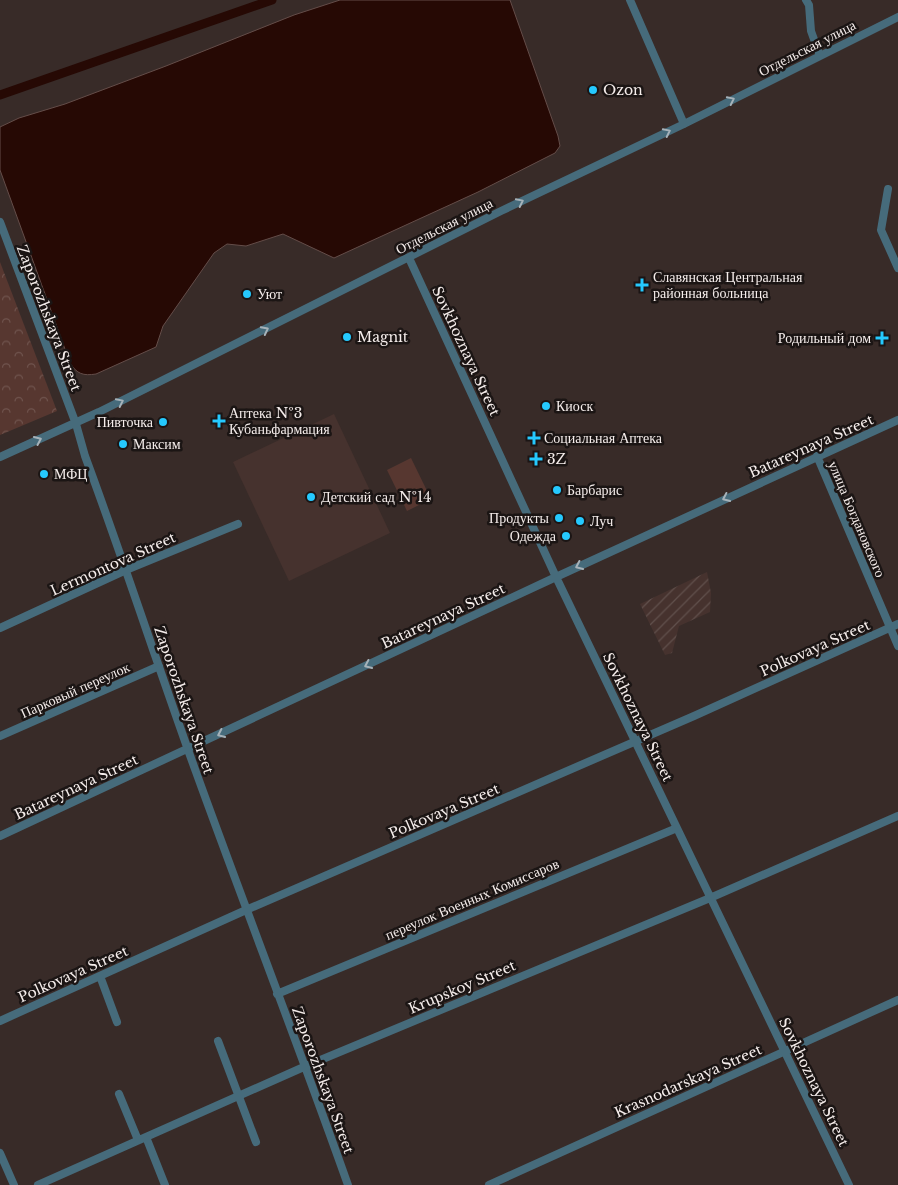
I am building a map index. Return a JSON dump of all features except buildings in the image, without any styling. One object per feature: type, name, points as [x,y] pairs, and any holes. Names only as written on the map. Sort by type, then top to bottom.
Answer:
[{"type":"street","points":[[630,0],[684,124]]},
{"type":"street","points":[[806,0],[811,31],[820,56]]},
{"type":"street","name":"Отдельская улица","points":[[0,457],[76,424],[509,207],[684,124],[898,17]]},
{"type":"street","points":[[888,189],[881,230],[898,268]]},
{"type":"street","name":"Zaporozhskaya Street","points":[[0,222],[76,424],[85,456],[188,750],[277,994],[306,1066],[348,1185]]},
{"type":"street","name":"Sovkhoznaya Street","points":[[409,258],[556,577],[849,1185]]},
{"type":"street","name":"Batareynaya Street","points":[[0,836],[898,420]]},
{"type":"street","name":"улица Богдановского","points":[[817,456],[894,626],[898,646]]},
{"type":"street","name":"Lermontova Street","points":[[0,628],[126,570],[238,524]]},
{"type":"street","name":"Polkovaya Street","points":[[0,1021],[246,910],[894,626]]},
{"type":"street","name":"Парковый переулок","points":[[0,736],[159,666]]},
{"type":"street","name":"Krupskoy Street","points":[[38,1185],[306,1066],[710,898],[898,816]]},
{"type":"street","name":"переулок Военных Комиссаров","points":[[277,994],[677,828]]},
{"type":"street","points":[[100,976],[117,1022]]},
{"type":"street","name":"Krasnodarskaya Street","points":[[488,1185],[898,1000]]},
{"type":"street","points":[[218,1041],[256,1142]]},
{"type":"street","points":[[119,1094],[138,1140]]},
{"type":"street","points":[[146,1137],[165,1185]]},
{"type":"street","points":[[0,1152],[14,1185]]},
{"type":"shaded area","points":[[340,0],[510,0],[560,146],[555,153],[478,192],[334,258],[283,234],[246,246],[227,244],[214,253],[163,326],[156,347],[96,374],[87,375],[75,370],[70,363],[0,170],[0,127],[19,118],[65,104],[166,66],[294,15]]},
{"type":"shaded area","name":"Детский сад №14","points":[[334,414],[390,533],[289,581],[233,462]]},
{"type":"shaded area","points":[[707,572],[711,593],[710,612],[679,626],[672,653],[665,655],[640,604]]},
{"type":"green space","points":[[0,262],[57,411],[0,435]]},
{"type":"green space","points":[[411,458],[431,499],[407,511],[387,470]]},
{"type":"waterway","points":[[0,95],[272,0]]},
{"type":"place","name":"Ozon","points":[[593,90]]},
{"type":"place","name":"Славянская Центральная районная больница","points":[[642,285]]},
{"type":"place","name":"Уют","points":[[247,294]]},
{"type":"place","name":"Magnit","points":[[347,337]]},
{"type":"place","name":"Родильный дом","points":[[882,338]]},
{"type":"place","name":"Киоск","points":[[546,406]]},
{"type":"place","name":"Аптека №3 Кубаньфармация","points":[[219,421]]},
{"type":"place","name":"Пивточка","points":[[163,422]]},
{"type":"place","name":"Социальная Аптека","points":[[534,438]]},
{"type":"place","name":"Максим","points":[[123,444]]},
{"type":"place","name":"3Z","points":[[536,459]]},
{"type":"place","name":"МФЦ","points":[[44,474]]},
{"type":"place","name":"Барбарис","points":[[557,490]]},
{"type":"place","name":"Детский сад №14","points":[[311,497]]},
{"type":"place","name":"Продукты","points":[[559,518]]},
{"type":"place","name":"Луч","points":[[580,521]]},
{"type":"place","name":"Одежда","points":[[566,536]]}]
